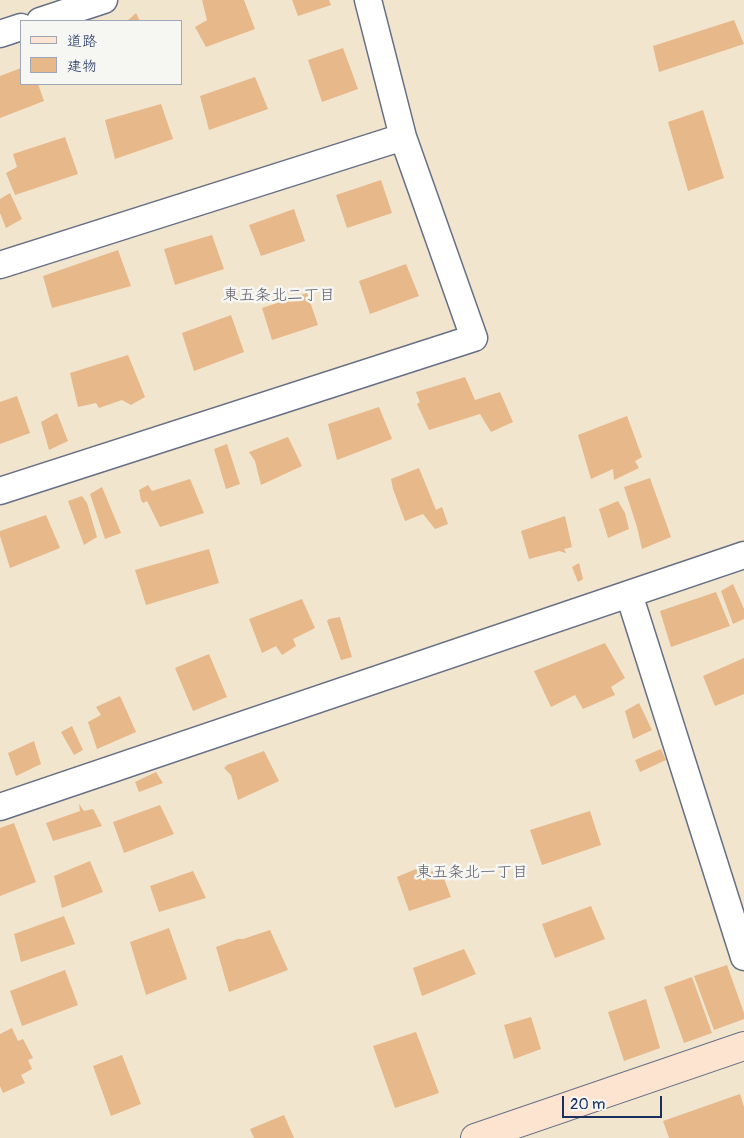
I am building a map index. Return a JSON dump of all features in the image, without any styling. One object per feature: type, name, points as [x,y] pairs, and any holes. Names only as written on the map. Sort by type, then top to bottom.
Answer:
[{"type":"street","points":[[43,20],[104,0]]},
{"type":"street","points":[[0,491],[474,338],[403,137],[368,0]]},
{"type":"street","points":[[0,34],[20,27]]},
{"type":"street","points":[[0,265],[403,137]]},
{"type":"street","points":[[0,807],[744,554]]},
{"type":"street","points":[[629,594],[744,957]]},
{"type":"street","points":[[475,1138],[744,1046]]},
{"type":"building","points":[[202,0],[244,0],[255,29],[206,47],[195,27],[207,20]]},
{"type":"building","points":[[292,0],[329,0],[331,5],[298,16]]},
{"type":"building","points":[[136,13],[140,20],[128,20]]},
{"type":"building","points":[[734,20],[744,44],[659,72],[653,46]]},
{"type":"building","points":[[343,48],[358,89],[322,102],[308,60]]},
{"type":"building","points":[[20,68],[20,85],[38,85],[44,101],[0,118],[0,76]]},
{"type":"building","points":[[255,77],[268,109],[209,130],[200,96]]},
{"type":"building","points":[[161,104],[173,139],[115,159],[105,120]]},
{"type":"building","points":[[703,110],[724,178],[688,191],[668,122]]},
{"type":"building","points":[[65,137],[78,174],[15,195],[6,173],[17,167],[13,154]]},
{"type":"building","points":[[381,180],[392,213],[347,228],[336,195]]},
{"type":"building","points":[[10,193],[22,219],[6,228],[0,213],[0,199]]},
{"type":"building","points":[[294,209],[305,241],[261,256],[249,225]]},
{"type":"building","points":[[212,235],[224,269],[175,285],[164,249]]},
{"type":"building","points":[[118,250],[131,286],[52,308],[43,276]]},
{"type":"building","points":[[406,264],[419,296],[370,314],[359,281]]},
{"type":"building","points":[[307,293],[318,325],[272,340],[262,308]]},
{"type":"building","points":[[231,315],[244,352],[194,371],[182,333]]},
{"type":"building","points":[[128,355],[145,397],[131,405],[122,400],[99,408],[96,403],[78,407],[70,373]]},
{"type":"building","points":[[465,377],[475,400],[500,392],[513,422],[491,432],[480,414],[429,430],[417,404],[420,402],[416,392]]},
{"type":"building","points":[[17,396],[30,433],[0,444],[0,402]]},
{"type":"building","points":[[379,407],[392,439],[337,460],[328,424]]},
{"type":"building","points":[[57,413],[68,441],[49,450],[41,422]]},
{"type":"building","points":[[627,416],[642,457],[635,461],[639,468],[614,480],[613,469],[591,479],[578,435]]},
{"type":"building","points":[[288,437],[302,466],[261,485],[255,461],[249,452]]},
{"type":"building","points":[[227,444],[240,484],[226,489],[214,449]]},
{"type":"building","points":[[419,468],[436,510],[442,507],[448,524],[435,529],[423,514],[405,521],[393,489],[391,479]]},
{"type":"building","points":[[650,478],[671,537],[642,549],[624,487]]},
{"type":"building","points":[[190,479],[204,513],[160,527],[147,501],[143,503],[141,500],[139,490],[148,485],[152,491]]},
{"type":"building","points":[[102,487],[121,533],[105,539],[90,494]]},
{"type":"building","points":[[82,496],[87,503],[97,537],[84,545],[68,501]]},
{"type":"building","points":[[618,501],[625,513],[629,529],[608,538],[599,509]]},
{"type":"building","points":[[46,515],[60,548],[10,568],[0,531]]},
{"type":"building","points":[[565,516],[572,547],[564,549],[566,553],[559,551],[529,559],[521,531]]},
{"type":"building","points":[[209,549],[219,583],[146,605],[135,570]]},
{"type":"building","points":[[579,563],[583,579],[578,582],[572,567]]},
{"type":"building","points":[[733,584],[744,609],[744,619],[733,624],[721,591]]},
{"type":"building","points":[[716,592],[730,626],[671,647],[660,611]]},
{"type":"building","points":[[302,599],[315,628],[293,639],[296,646],[282,655],[276,646],[262,653],[249,619]]},
{"type":"building","points":[[340,617],[352,657],[341,660],[327,621]]},
{"type":"building","points":[[605,643],[625,678],[611,687],[615,695],[583,709],[575,695],[551,707],[534,671]]},
{"type":"building","points":[[209,654],[227,697],[193,711],[175,668]]},
{"type":"building","points":[[744,658],[744,694],[715,706],[703,676]]},
{"type":"building","points":[[120,696],[136,732],[97,749],[88,722],[101,715],[96,707]]},
{"type":"building","points":[[639,703],[652,730],[633,739],[625,711]]},
{"type":"building","points":[[72,726],[83,750],[74,755],[61,732]]},
{"type":"building","points":[[34,741],[41,764],[16,776],[8,753]]},
{"type":"building","points":[[661,749],[666,760],[640,772],[635,760]]},
{"type":"building","points":[[264,751],[279,781],[238,800],[231,775],[224,768],[227,765]]},
{"type":"building","points":[[156,772],[163,783],[139,792],[135,782]]},
{"type":"building","points":[[79,804],[84,811],[93,809],[102,826],[53,841],[46,823],[80,811]]},
{"type":"building","points":[[160,805],[174,834],[124,853],[113,822]]},
{"type":"building","points":[[590,811],[601,845],[542,865],[530,830]]},
{"type":"building","points":[[14,823],[36,882],[0,896],[0,828]]},
{"type":"building","points":[[90,861],[103,892],[62,908],[54,876]]},
{"type":"building","points":[[440,868],[451,897],[409,911],[397,877],[416,869],[420,876]]},
{"type":"building","points":[[193,871],[206,898],[159,912],[150,886]]},
{"type":"building","points":[[591,906],[605,939],[555,958],[542,924]]},
{"type":"building","points":[[64,916],[75,944],[21,962],[14,934]]},
{"type":"building","points":[[169,928],[187,979],[146,995],[130,942]]},
{"type":"building","points":[[270,930],[288,970],[229,992],[216,947]]},
{"type":"building","points":[[464,949],[476,974],[422,996],[413,968]]},
{"type":"building","points":[[727,965],[744,1013],[744,1019],[714,1030],[694,976]]},
{"type":"building","points":[[65,970],[78,1005],[22,1026],[10,991]]},
{"type":"building","points":[[692,977],[712,1033],[684,1043],[664,987]]},
{"type":"building","points":[[646,999],[660,1048],[624,1061],[608,1012]]},
{"type":"building","points":[[531,1017],[541,1049],[514,1059],[504,1025]]},
{"type":"building","points":[[12,1028],[18,1041],[23,1039],[33,1058],[28,1060],[32,1069],[21,1075],[25,1083],[3,1093],[0,1086],[0,1034]]},
{"type":"building","points":[[416,1032],[439,1093],[395,1108],[373,1046]]},
{"type":"building","points":[[122,1055],[141,1104],[111,1116],[93,1066]]},
{"type":"building","points":[[740,1094],[744,1107],[744,1138],[669,1138],[663,1121]]},
{"type":"building","points":[[284,1115],[294,1138],[254,1138],[250,1129]]},
{"type":"district","name":"東五条北二丁目","points":[[279,296]]},
{"type":"district","name":"東五条北一丁目","points":[[472,873]]}]
